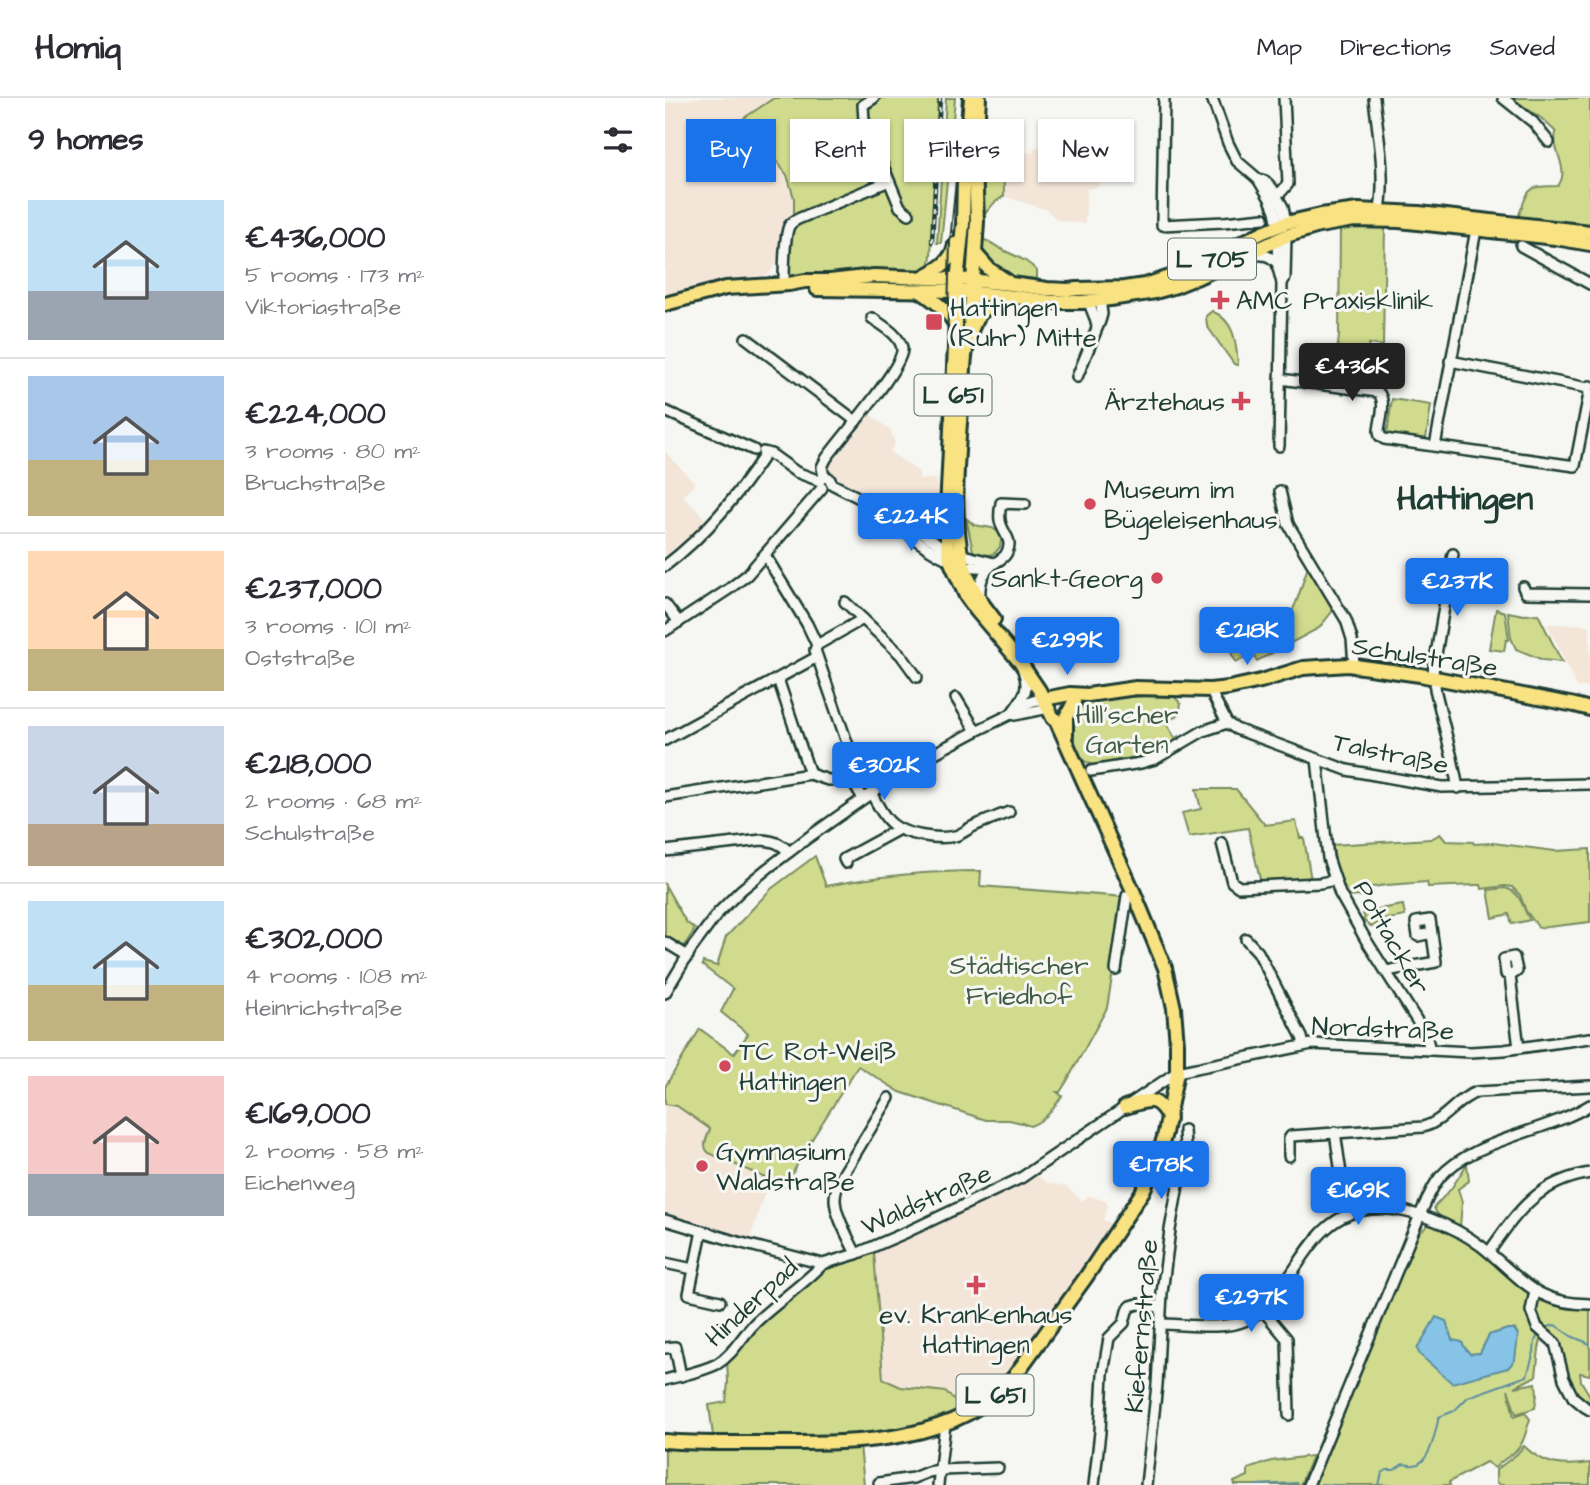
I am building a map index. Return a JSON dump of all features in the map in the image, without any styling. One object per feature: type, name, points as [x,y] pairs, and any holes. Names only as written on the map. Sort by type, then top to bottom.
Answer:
[{"type":"main road","name":"L 651","points":[[970,98],[957,285],[947,510],[966,596],[1020,662],[1051,707]]},
{"type":"main road","name":"L 651","points":[[665,1441],[857,1441],[895,1437],[945,1423],[979,1406],[1001,1391],[1032,1354],[1143,1191],[1159,1154],[1169,1119],[1177,1072],[1177,1030],[1165,968],[1066,743],[1041,678],[981,603],[956,558],[964,365],[970,333],[977,222],[975,163],[979,98]]},
{"type":"main road","name":"L 705","points":[[1094,300],[1132,296],[1168,288],[1244,255],[1282,231],[1321,215],[1358,210],[1380,210],[1477,224],[1590,244]]},
{"type":"main road","points":[[1363,220],[1380,210]]},
{"type":"main road","name":"L 705","points":[[1094,300],[1182,273],[1263,232],[1363,220],[1590,232]]},
{"type":"main road","name":"L 651","points":[[923,277],[950,259],[963,224]]},
{"type":"main road","points":[[975,253],[1013,290]]},
{"type":"main road","points":[[665,304],[726,288],[874,276],[923,277],[957,285]]},
{"type":"main road","points":[[787,285],[799,288],[920,291],[957,285]]},
{"type":"main road","name":"L 705","points":[[957,285],[1013,290],[1091,288],[1094,300]]},
{"type":"main road","name":"L 651","points":[[970,333],[977,318],[986,308],[1013,290]]},
{"type":"main road","points":[[920,291],[940,306],[956,327]]},
{"type":"main road","name":"Schulstraße","points":[[1051,707],[1070,694],[1088,695],[1151,688],[1210,690],[1244,686],[1303,668],[1354,665],[1564,702],[1590,709]]},
{"type":"main road","name":"Schulstraße","points":[[1051,707],[1074,702],[1088,695]]},
{"type":"main road","points":[[1066,743],[1066,717],[1074,702]]},
{"type":"main road","points":[[1125,1107],[1153,1101],[1161,1105],[1169,1119]]},
{"type":"street","points":[[864,119],[863,105],[874,98]]},
{"type":"street","points":[[1164,98],[1162,225],[1265,218]]},
{"type":"street","points":[[1212,98],[1237,161],[1258,179],[1265,181],[1273,196],[1282,231],[1285,278],[1282,283]]},
{"type":"street","points":[[1273,196],[1288,184],[1284,98]]},
{"type":"street","points":[[1374,98],[1383,172],[1380,210]]},
{"type":"street","points":[[1503,98],[1533,122],[1549,142]]},
{"type":"street","points":[[787,285],[788,228],[792,223],[887,182]]},
{"type":"street","points":[[889,182],[900,207],[909,215]]},
{"type":"street","points":[[1435,446],[1477,224]]},
{"type":"street","points":[[1279,446],[1282,283],[1278,264],[1282,231]]},
{"type":"street","points":[[1521,246],[1590,284]]},
{"type":"street","points":[[1244,255],[1265,254],[1278,264]]},
{"type":"street","points":[[1089,323],[1094,300]]},
{"type":"street","points":[[1077,377],[1102,314],[1094,300]]},
{"type":"street","points":[[1094,300],[1098,328]]},
{"type":"street","points":[[665,631],[738,583],[764,556],[824,482],[822,467],[826,459],[893,372],[902,355],[902,348],[896,336],[872,318]]},
{"type":"street","points":[[746,338],[856,421]]},
{"type":"street","points":[[1280,379],[1378,392],[1383,401],[1379,431],[1384,439],[1575,466],[1588,405],[1589,387],[1450,361]]},
{"type":"street","points":[[665,411],[771,454],[796,471],[904,520],[956,558],[975,568],[992,565]]},
{"type":"street","points":[[665,566],[690,546],[733,500],[759,451]]},
{"type":"street","points":[[1280,491],[1288,524],[1346,621],[1352,639],[1354,665]]},
{"type":"street","points":[[981,603],[981,580],[1009,547],[1008,537],[999,519],[1001,503],[1025,504]]},
{"type":"street","points":[[918,530],[934,528],[947,510]]},
{"type":"street","points":[[897,519],[902,528],[934,552],[956,558]]},
{"type":"street","points":[[1453,554],[1434,678],[1460,788]]},
{"type":"street","points":[[764,556],[807,624],[817,645]]},
{"type":"street","points":[[1525,590],[1590,594]]},
{"type":"street","points":[[845,602],[901,655],[918,677]]},
{"type":"street","points":[[665,604],[679,622]]},
{"type":"street","points":[[851,779],[853,765],[850,749],[815,650],[817,645],[863,619]]},
{"type":"street","points":[[665,740],[817,657]]},
{"type":"street","points":[[1013,711],[1022,700],[1026,684],[1020,662]]},
{"type":"street","points":[[778,679],[810,774]]},
{"type":"street","points":[[1091,771],[1155,760],[1203,731],[1227,723],[1210,690]]},
{"type":"street","points":[[956,698],[975,731]]},
{"type":"street","points":[[665,993],[717,913],[789,852],[916,763],[1033,701],[1051,707]]},
{"type":"street","name":"Talstraße","points":[[1227,723],[1245,733],[1345,769],[1442,788],[1590,784]]},
{"type":"street","name":"Pottacker","points":[[1317,759],[1328,858],[1335,880],[1348,910],[1426,1035],[1430,1050]]},
{"type":"street","points":[[665,797],[810,774],[828,780],[851,779],[887,819],[899,829],[912,834],[955,836],[1009,812]]},
{"type":"street","points":[[846,863],[845,859],[899,829]]},
{"type":"street","points":[[665,851],[762,840],[784,846],[789,852]]},
{"type":"street","points":[[1222,843],[1232,882],[1239,887],[1335,880]]},
{"type":"street","points":[[1117,970],[1126,897],[1134,893]]},
{"type":"street","points":[[1386,971],[1436,962],[1432,933]]},
{"type":"street","points":[[1246,939],[1258,952],[1304,1045]]},
{"type":"street","points":[[665,942],[688,956]]},
{"type":"street","points":[[1510,976],[1519,1048]]},
{"type":"street","name":"Nordstraße","points":[[1177,1072],[1304,1045],[1470,1052],[1590,1038]]},
{"type":"street","name":"Waldstraße","points":[[823,1264],[856,1254],[919,1227],[1021,1178],[1177,1072]]},
{"type":"street","points":[[1289,1156],[1291,1136],[1430,1125],[1466,1097],[1482,1091],[1590,1086]]},
{"type":"street","points":[[856,1254],[838,1213],[836,1189],[889,1098]]},
{"type":"street","points":[[1308,1485],[1434,1185],[1457,1163],[1480,1150],[1567,1118],[1590,1105]]},
{"type":"street","name":"Kiefernstraße","points":[[1146,1485],[1157,1385],[1160,1307],[1185,1146],[1184,1130]]},
{"type":"street","points":[[1335,1132],[1347,1215]]},
{"type":"street","points":[[1489,1252],[1533,1197],[1561,1180],[1590,1173]]},
{"type":"street","points":[[1160,1324],[1217,1325],[1245,1320],[1262,1309],[1273,1297],[1320,1234],[1347,1215],[1379,1209],[1399,1209],[1456,1230],[1489,1252],[1535,1291],[1562,1302],[1590,1304]]},
{"type":"street","points":[[665,1220],[823,1264]]},
{"type":"street","points":[[702,1231],[689,1294],[720,1301]]},
{"type":"street","points":[[665,1263],[693,1269]]},
{"type":"street","name":"Hinderpad","points":[[665,1380],[704,1369],[724,1359],[758,1320],[823,1264]]},
{"type":"street","points":[[1535,1291],[1531,1311],[1537,1327],[1555,1343],[1564,1379],[1573,1397],[1590,1410]]},
{"type":"street","points":[[1094,1485],[1103,1374],[1109,1338],[1124,1323],[1131,1306],[1138,1304],[1160,1307]]},
{"type":"street","points":[[1262,1309],[1288,1341],[1289,1415]]},
{"type":"street","points":[[665,1348],[675,1347],[681,1376]]},
{"type":"street","points":[[938,1485],[945,1423]]},
{"type":"street","points":[[879,1483],[913,1478],[940,1470],[998,1468]]},
{"type":"shaded area","points":[[696,98],[774,98],[745,119],[686,119],[686,182],[776,182],[776,160],[787,175],[794,199],[794,216],[782,223],[776,264],[768,275],[720,281],[665,296],[665,103]]},
{"type":"shaded area","points":[[1038,147],[1038,182],[1098,182],[1099,187],[1087,189],[1085,224],[1057,220],[1047,210],[1004,196],[1004,182],[1024,182],[1024,152],[1033,153],[1033,148]]},
{"type":"shaded area","points":[[870,414],[891,431],[895,443],[890,452],[919,472],[920,480],[936,478],[941,498],[938,518],[934,523],[923,527],[828,475],[826,471]]},
{"type":"shaded area","points":[[665,452],[695,483],[683,496],[710,524],[665,562]]},
{"type":"shaded area","points":[[1547,624],[1590,625],[1590,687],[1577,687]]},
{"type":"shaded area","name":"Gymnasium Waldstraße","points":[[665,1104],[677,1106],[710,1129],[704,1145],[709,1153],[769,1179],[750,1239],[665,1212]]},
{"type":"shaded area","name":"ev. Krankenhaus Hattingen","points":[[1036,1175],[1048,1183],[1067,1187],[1082,1201],[1088,1196],[1106,1201],[1108,1206],[1103,1220],[1113,1227],[1033,1347],[996,1391],[988,1389],[955,1401],[946,1392],[901,1387],[883,1379],[874,1251]]},
{"type":"green space","points":[[774,98],[938,98],[937,119],[904,119],[904,182],[934,182],[929,268],[788,279],[794,198],[787,175],[776,160],[776,119],[744,118]]},
{"type":"green space","points":[[946,98],[955,98],[953,119],[945,119]]},
{"type":"green space","points":[[1511,98],[1590,98],[1590,228],[1518,217],[1530,191],[1534,188],[1558,186],[1562,166],[1556,146],[1556,132],[1541,118]]},
{"type":"green space","points":[[941,182],[947,182],[941,243],[937,243]]},
{"type":"green space","points":[[983,182],[1004,182],[1004,196],[983,216]]},
{"type":"green space","points":[[1385,226],[1383,346],[1369,344],[1365,374],[1335,370],[1339,336],[1340,228]]},
{"type":"green space","points":[[982,239],[1030,264],[1037,271],[1037,279],[1003,275],[982,260]]},
{"type":"green space","points":[[1212,311],[1230,326],[1238,365],[1234,364],[1207,326],[1206,316]]},
{"type":"green space","points":[[1392,399],[1431,405],[1426,439],[1387,434]]},
{"type":"green space","points":[[966,518],[974,525],[992,528],[1002,534],[1000,547],[995,553],[984,555],[973,551]]},
{"type":"green space","points":[[1308,567],[1335,608],[1319,628],[1257,661],[1253,654],[1236,662],[1231,653],[1259,640],[1284,623],[1295,604]]},
{"type":"green space","points":[[1496,609],[1505,612],[1509,640],[1506,640],[1504,651],[1489,649]]},
{"type":"green space","points":[[1508,612],[1538,614],[1562,662],[1543,660],[1516,649],[1511,638]]},
{"type":"green space","name":"Hill’scher Garten","points":[[1174,696],[1181,704],[1179,714],[1166,723],[1175,738],[1179,736],[1181,739],[1152,754],[1093,765],[1082,760],[1071,728],[1072,712],[1103,700]]},
{"type":"green space","points":[[1196,789],[1236,789],[1265,825],[1296,821],[1300,838],[1304,838],[1311,880],[1261,883],[1248,828],[1189,837],[1182,813],[1201,809]]},
{"type":"green space","points":[[1440,834],[1446,841],[1474,844],[1493,843],[1555,851],[1590,849],[1590,922],[1539,928],[1526,911],[1520,895],[1512,887],[1505,886],[1482,889],[1481,885],[1428,887],[1427,882],[1358,889],[1360,896],[1347,897],[1332,845],[1431,839]]},
{"type":"green space","name":"Städtischer Friedhof","points":[[815,856],[826,886],[903,875],[981,871],[980,886],[1125,897],[1107,1008],[1067,1081],[1060,1092],[1057,1092],[1062,1096],[1044,1118],[1030,1126],[1009,1120],[986,1120],[900,1092],[858,1066],[802,1155],[786,1187],[709,1153],[705,1145],[710,1129],[677,1106],[665,1104],[665,1087],[700,1029],[734,1054],[748,1034],[721,1012],[733,989],[702,965],[703,962],[717,966],[726,937],[771,889]]},
{"type":"green space","points":[[665,885],[686,922],[695,929],[683,948],[665,939]]},
{"type":"green space","points":[[1505,888],[1515,893],[1530,920],[1512,924],[1509,914],[1493,918],[1488,890]]},
{"type":"green space","points":[[1403,905],[1405,916],[1383,920],[1372,927],[1363,920],[1363,914],[1368,911]]},
{"type":"green space","points":[[1467,1164],[1469,1181],[1458,1189],[1462,1202],[1460,1227],[1440,1217],[1434,1207],[1451,1189]]},
{"type":"green space","points":[[1428,1225],[1443,1229],[1471,1243],[1532,1293],[1532,1312],[1535,1295],[1555,1305],[1590,1309],[1590,1375],[1580,1373],[1581,1381],[1590,1396],[1590,1409],[1578,1400],[1555,1353],[1542,1336],[1536,1376],[1515,1387],[1536,1383],[1535,1408],[1516,1414],[1508,1389],[1514,1417],[1525,1413],[1530,1419],[1518,1449],[1495,1468],[1486,1462],[1449,1482],[1450,1485],[1315,1485],[1373,1338],[1417,1235]],"holes":[[[1446,1321],[1452,1340],[1470,1354],[1480,1353],[1489,1335],[1508,1329],[1515,1329],[1518,1335],[1452,1383]]]},
{"type":"green space","points":[[874,1251],[883,1379],[901,1387],[946,1392],[955,1401],[988,1389],[996,1391],[987,1399],[926,1426],[863,1437],[753,1439],[713,1436],[709,1405],[726,1402],[727,1359],[745,1337],[820,1269]]},
{"type":"green space","points":[[665,1444],[860,1445],[864,1485],[665,1485]]},
{"type":"green space","points":[[1524,1446],[1539,1458],[1555,1464],[1590,1463],[1590,1485],[1500,1485],[1496,1482],[1496,1470]]},
{"type":"green space","points":[[1312,1456],[1300,1485],[1235,1485],[1234,1482],[1248,1476],[1248,1469],[1271,1461]]},
{"type":"water","points":[[1436,1317],[1446,1321],[1452,1340],[1462,1342],[1470,1354],[1480,1353],[1489,1335],[1514,1329],[1518,1335],[1515,1360],[1508,1368],[1452,1383],[1420,1355],[1417,1349]]},
{"type":"waterway","points":[[1544,1328],[1555,1325],[1590,1344]]},
{"type":"waterway","points":[[1379,1485],[1382,1473],[1387,1470],[1394,1470],[1403,1464],[1414,1465],[1425,1459],[1439,1417],[1454,1411],[1468,1397],[1527,1376],[1538,1335]]},
{"type":"waterway","points":[[1255,1485],[1297,1483]]},
{"type":"waterway","points":[[1321,1484],[1336,1485]]},
{"type":"tram line","points":[[945,419],[950,242],[964,98]]},
{"type":"railway","points":[[932,242],[940,98]]},
{"type":"place","name":"AMC Praxisklinik","points":[[1220,300]]},
{"type":"place","name":"Hattingen (Ruhr) Mitte","points":[[934,322]]},
{"type":"place","name":"Ärztehaus","points":[[1241,401]]},
{"type":"place","name":"Museum im Bügeleisenhaus","points":[[1090,504]]},
{"type":"place","name":"Sankt-Georg","points":[[1157,578]]},
{"type":"place","name":"TC Rot-Weiß Hattingen","points":[[725,1066]]},
{"type":"place","name":"Gymnasium Waldstraße","points":[[702,1166]]},
{"type":"place","name":"ev. Krankenhaus Hattingen","points":[[976,1285]]},
{"type":"district","name":"Hattingen","points":[[1465,497]]}]
